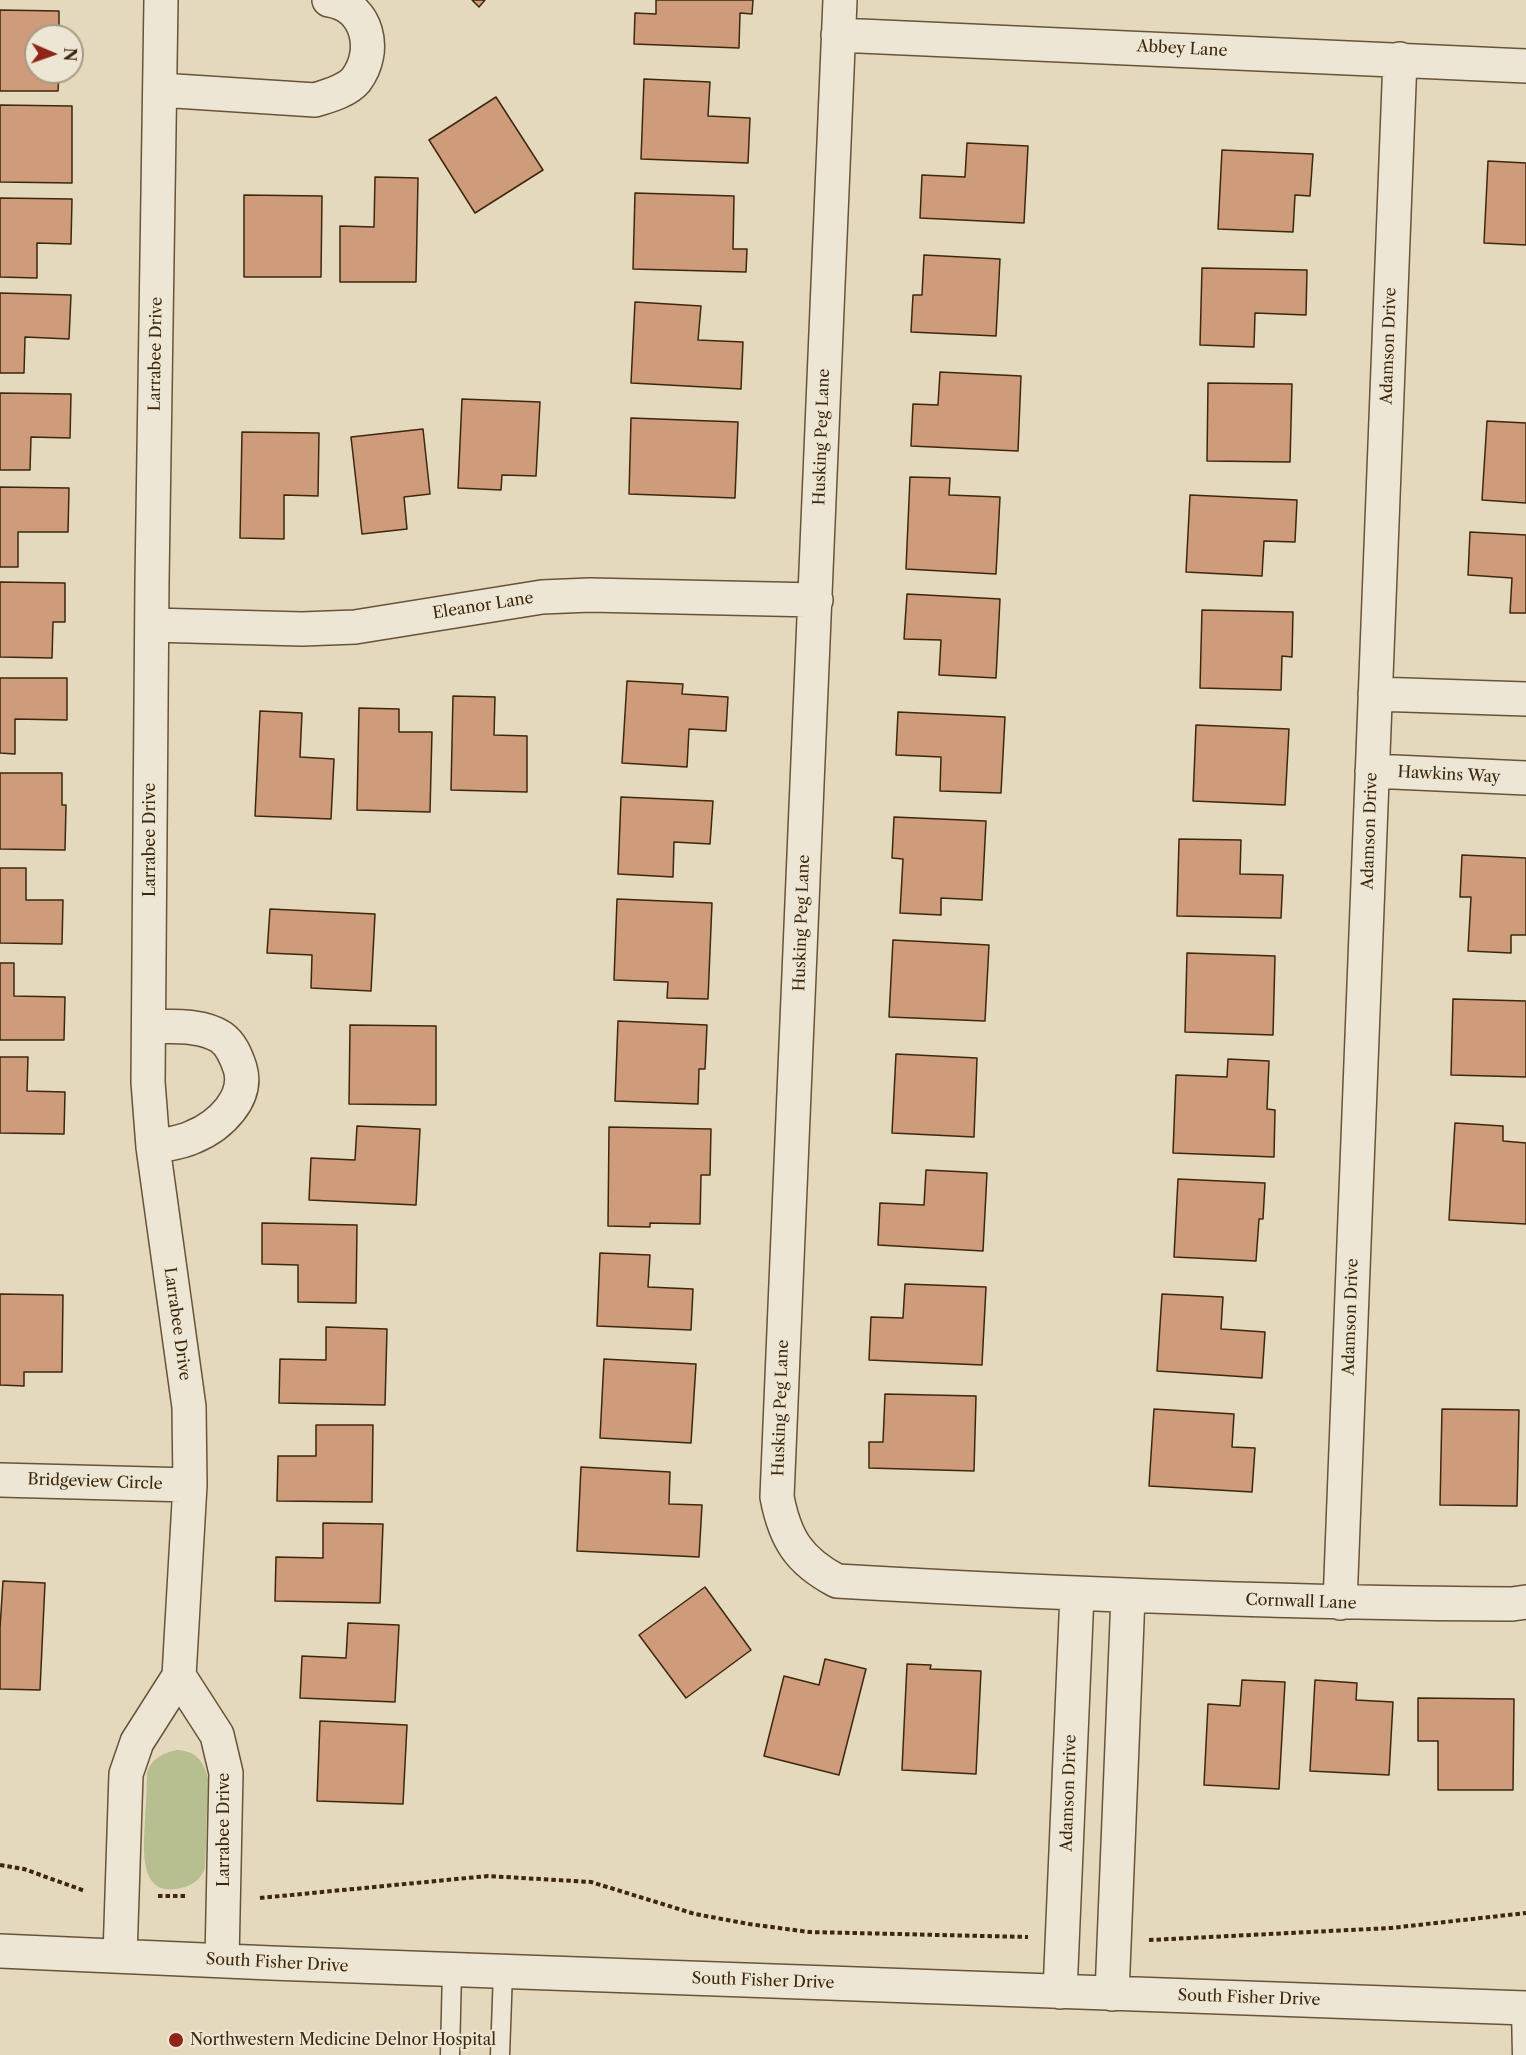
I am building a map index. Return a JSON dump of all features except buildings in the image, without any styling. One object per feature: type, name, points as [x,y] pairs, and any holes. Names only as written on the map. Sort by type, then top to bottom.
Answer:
[{"type":"street","name":"Larrabee Drive","points":[[120,1956],[126,1774],[137,1742],[178,1676],[190,1485],[189,1407],[153,1148],[148,1082],[161,0]]},
{"type":"street","points":[[160,90],[315,100],[336,93],[355,81],[368,58],[367,35],[358,14],[329,0]]},
{"type":"street","name":"Husking Peg Lane","points":[[840,0],[777,1497],[782,1522],[790,1540],[805,1559],[820,1572],[837,1581],[1077,1594]]},
{"type":"street","name":"Abbey Lane","points":[[838,35],[1526,66]]},
{"type":"street","name":"Adamson Drive","points":[[1340,1603],[1400,59]]},
{"type":"street","name":"Eleanor Lane","points":[[152,625],[302,629],[355,627],[542,597],[590,595],[816,600]]},
{"type":"street","points":[[1375,694],[1526,699]]},
{"type":"street","name":"Hawkins Way","points":[[1372,771],[1526,778]]},
{"type":"street","points":[[149,1026],[199,1028],[221,1037],[236,1053],[243,1078],[238,1099],[219,1122],[193,1137],[153,1148]]},
{"type":"street","name":"Bridgeview Circle","points":[[0,1480],[190,1485]]},
{"type":"street","name":"Adamson Drive","points":[[1060,1992],[1077,1594]]},
{"type":"street","name":"Cornwall Lane","points":[[1077,1594],[1340,1603],[1512,1604],[1526,1602]]},
{"type":"street","points":[[1112,1994],[1128,1596]]},
{"type":"street","name":"Larrabee Drive","points":[[178,1676],[217,1735],[226,1773],[222,1960]]},
{"type":"street","name":"South Fisher Drive","points":[[0,1951],[503,1972],[1523,2009]]},
{"type":"lane","points":[[450,2055],[452,1970]]},
{"type":"lane","points":[[500,2055],[503,1972]]},
{"type":"lane","points":[[1522,2055],[1523,2009]]},
{"type":"path","points":[[0,1865],[24,1869],[92,1894],[122,1895],[271,1899],[488,1876],[591,1882],[694,1914],[809,1932],[1063,1938]]},
{"type":"path","points":[[1114,1939],[1152,1940],[1391,1928],[1526,1913]]},
{"type":"green space","points":[[177,1750],[189,1752],[198,1758],[208,1779],[205,1868],[199,1879],[189,1886],[167,1889],[157,1886],[150,1878],[146,1867],[144,1842],[147,1772],[159,1757]]},
{"type":"place","name":"Northwestern Medicine Delnor Hospital","points":[[176,2040]]}]
